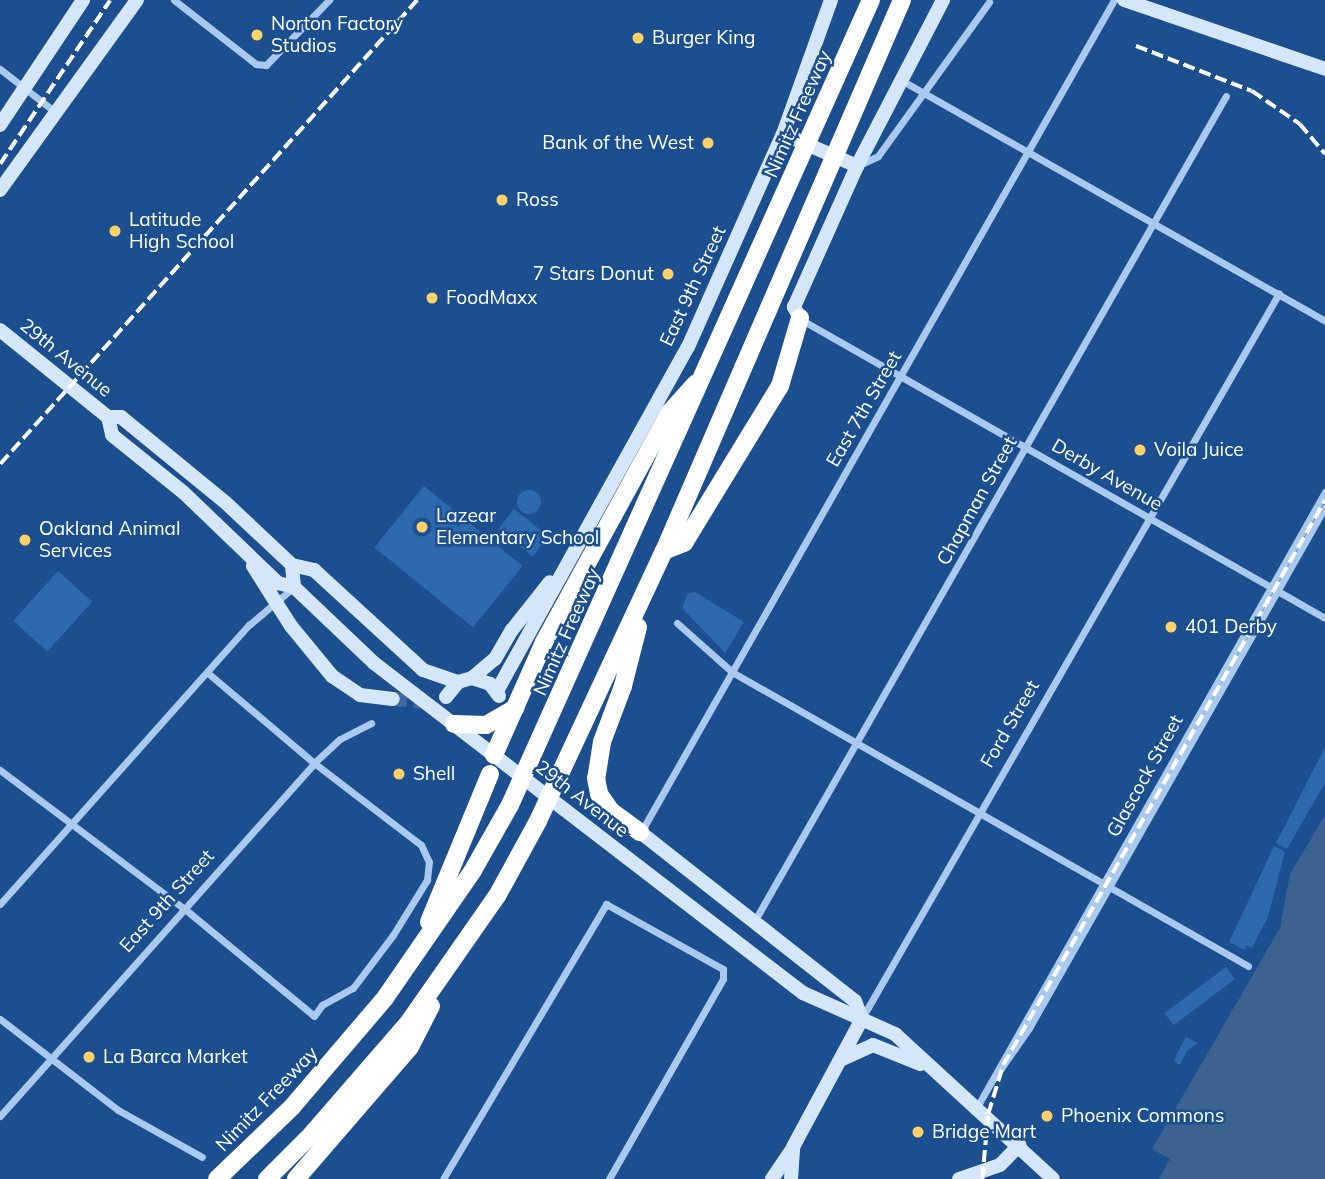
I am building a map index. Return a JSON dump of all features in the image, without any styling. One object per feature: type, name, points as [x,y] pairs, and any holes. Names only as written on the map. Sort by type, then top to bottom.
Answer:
[{"type":"highway","name":"Nimitz Freeway","points":[[217,1179],[301,1097],[407,968],[472,872],[510,805],[737,306],[871,0]]},
{"type":"highway","points":[[296,1179],[410,1047],[456,957],[538,821],[664,551],[902,0]]},
{"type":"highway","points":[[664,551],[684,543],[780,386],[800,318]]},
{"type":"highway","points":[[494,755],[544,642],[670,412],[707,372]]},
{"type":"highway","points":[[640,832],[611,811],[599,794],[596,778],[601,742],[623,686],[649,584]]},
{"type":"highway","points":[[454,724],[486,725],[515,708]]},
{"type":"highway","points":[[407,968],[468,836],[491,774]]},
{"type":"highway","points":[[267,1179],[361,1080],[456,957]]},
{"type":"main road","points":[[0,125],[83,0]]},
{"type":"main road","points":[[0,190],[136,0]]},
{"type":"main road","name":"East 9th Street","points":[[465,680],[498,693],[558,574],[688,348],[783,134],[831,0]]},
{"type":"main road","points":[[800,318],[794,307],[857,166],[943,0]]},
{"type":"main road","points":[[1124,0],[1325,69]]},
{"type":"main road","points":[[783,134],[857,166]]},
{"type":"main road","name":"29th Avenue","points":[[0,330],[108,417],[112,435],[175,485],[278,583],[294,587],[374,663],[803,993],[895,1034],[1053,1179]]},
{"type":"main road","name":"29th Avenue","points":[[108,417],[121,417],[178,463],[292,565]]},
{"type":"main road","points":[[242,547],[274,600],[332,676],[360,695],[393,699]]},
{"type":"main road","points":[[294,587],[292,565],[314,570],[424,670],[465,680]]},
{"type":"main road","name":"East 9th Street","points":[[446,697],[495,659],[533,600],[558,574]]},
{"type":"main road","name":"29th Avenue","points":[[640,832],[855,1001],[862,1019]]},
{"type":"main road","name":"Ford Street","points":[[791,1179],[793,1147],[862,1019]]},
{"type":"main road","points":[[841,1060],[873,1045],[929,1068]]},
{"type":"main road","points":[[959,1179],[1000,1165],[1019,1145]]},
{"type":"main road","points":[[772,1179],[793,1147]]},
{"type":"street","points":[[174,0],[256,64],[266,65],[329,0]]},
{"type":"street","name":"East 7th Street","points":[[640,832],[1114,0]]},
{"type":"street","points":[[857,166],[878,156],[989,2]]},
{"type":"street","points":[[0,69],[54,111]]},
{"type":"street","points":[[901,80],[1325,321]]},
{"type":"street","name":"Chapman Street","points":[[755,920],[859,746],[1226,96]]},
{"type":"street","name":"Ford Street","points":[[862,1019],[1279,293]]},
{"type":"street","name":"Derby Avenue","points":[[800,318],[1273,591],[1325,618]]},
{"type":"street","name":"Glascock Street","points":[[977,1107],[995,1077],[1005,1068],[1273,591],[1325,492]]},
{"type":"street","name":"Glascock Street","points":[[1273,591],[1325,507]]},
{"type":"street","points":[[0,904],[274,600],[294,587]]},
{"type":"street","points":[[677,623],[732,672],[980,817],[1248,965]]},
{"type":"street","points":[[0,769],[186,910],[314,1016],[322,1006],[353,988],[393,935],[427,880],[429,862],[421,845],[314,763],[208,673]]},
{"type":"street","name":"East 9th Street","points":[[0,1116],[314,763],[340,739],[371,723]]},
{"type":"street","points":[[443,1179],[606,904],[723,969],[723,979],[609,1179]]},
{"type":"street","points":[[0,1019],[118,1110],[202,1157]]},
{"type":"shaded area","points":[[424,486],[523,566],[473,627],[374,547]]},
{"type":"shaded area","points":[[529,490],[537,494],[541,502],[537,510],[529,514],[521,510],[517,502],[521,494]]},
{"type":"shaded area","points":[[514,509],[549,536],[533,557],[498,529]]},
{"type":"shaded area","points":[[58,571],[92,602],[47,652],[13,621]]},
{"type":"shaded area","points":[[695,592],[744,622],[725,653],[682,608],[688,593]]},
{"type":"shaded area","points":[[1325,747],[1325,783],[1287,849],[1276,843]]},
{"type":"shaded area","points":[[1325,815],[1325,1179],[1159,1179],[1170,1159],[1152,1149],[1280,928],[1290,874]]},
{"type":"shaded area","points":[[1274,846],[1285,852],[1268,917],[1252,948],[1247,945],[1244,950],[1229,942]]},
{"type":"shaded area","points":[[1226,967],[1235,979],[1174,1025],[1165,1013]]},
{"type":"shaded area","points":[[1186,1037],[1198,1043],[1187,1051],[1180,1065],[1174,1062]]},
{"type":"tunnel","points":[[393,699],[426,702]]},
{"type":"railway","points":[[0,164],[110,0]]},
{"type":"railway","points":[[0,464],[417,0]]},
{"type":"railway","points":[[1136,46],[1252,91],[1300,124],[1325,154]]},
{"type":"railway","points":[[982,1179],[988,1114],[1003,1065],[1325,500]]},
{"type":"place","name":"Norton Factory Studios","points":[[257,35]]},
{"type":"place","name":"Burger King","points":[[638,38]]},
{"type":"place","name":"Bank of the West","points":[[708,143]]},
{"type":"place","name":"Ross","points":[[502,200]]},
{"type":"place","name":"Latitude High School","points":[[115,231]]},
{"type":"place","name":"7 Stars Donut","points":[[668,274]]},
{"type":"place","name":"FoodMaxx","points":[[432,298]]},
{"type":"place","name":"Voila Juice","points":[[1140,450]]},
{"type":"place","name":"Lazear Elementary School","points":[[422,527]]},
{"type":"place","name":"Oakland Animal Services","points":[[25,540]]},
{"type":"place","name":"401 Derby","points":[[1171,627]]},
{"type":"place","name":"Shell","points":[[399,774]]},
{"type":"place","name":"La Barca Market","points":[[89,1057]]},
{"type":"place","name":"Phoenix Commons","points":[[1047,1116]]},
{"type":"place","name":"Bridge Mart","points":[[918,1132]]}]
